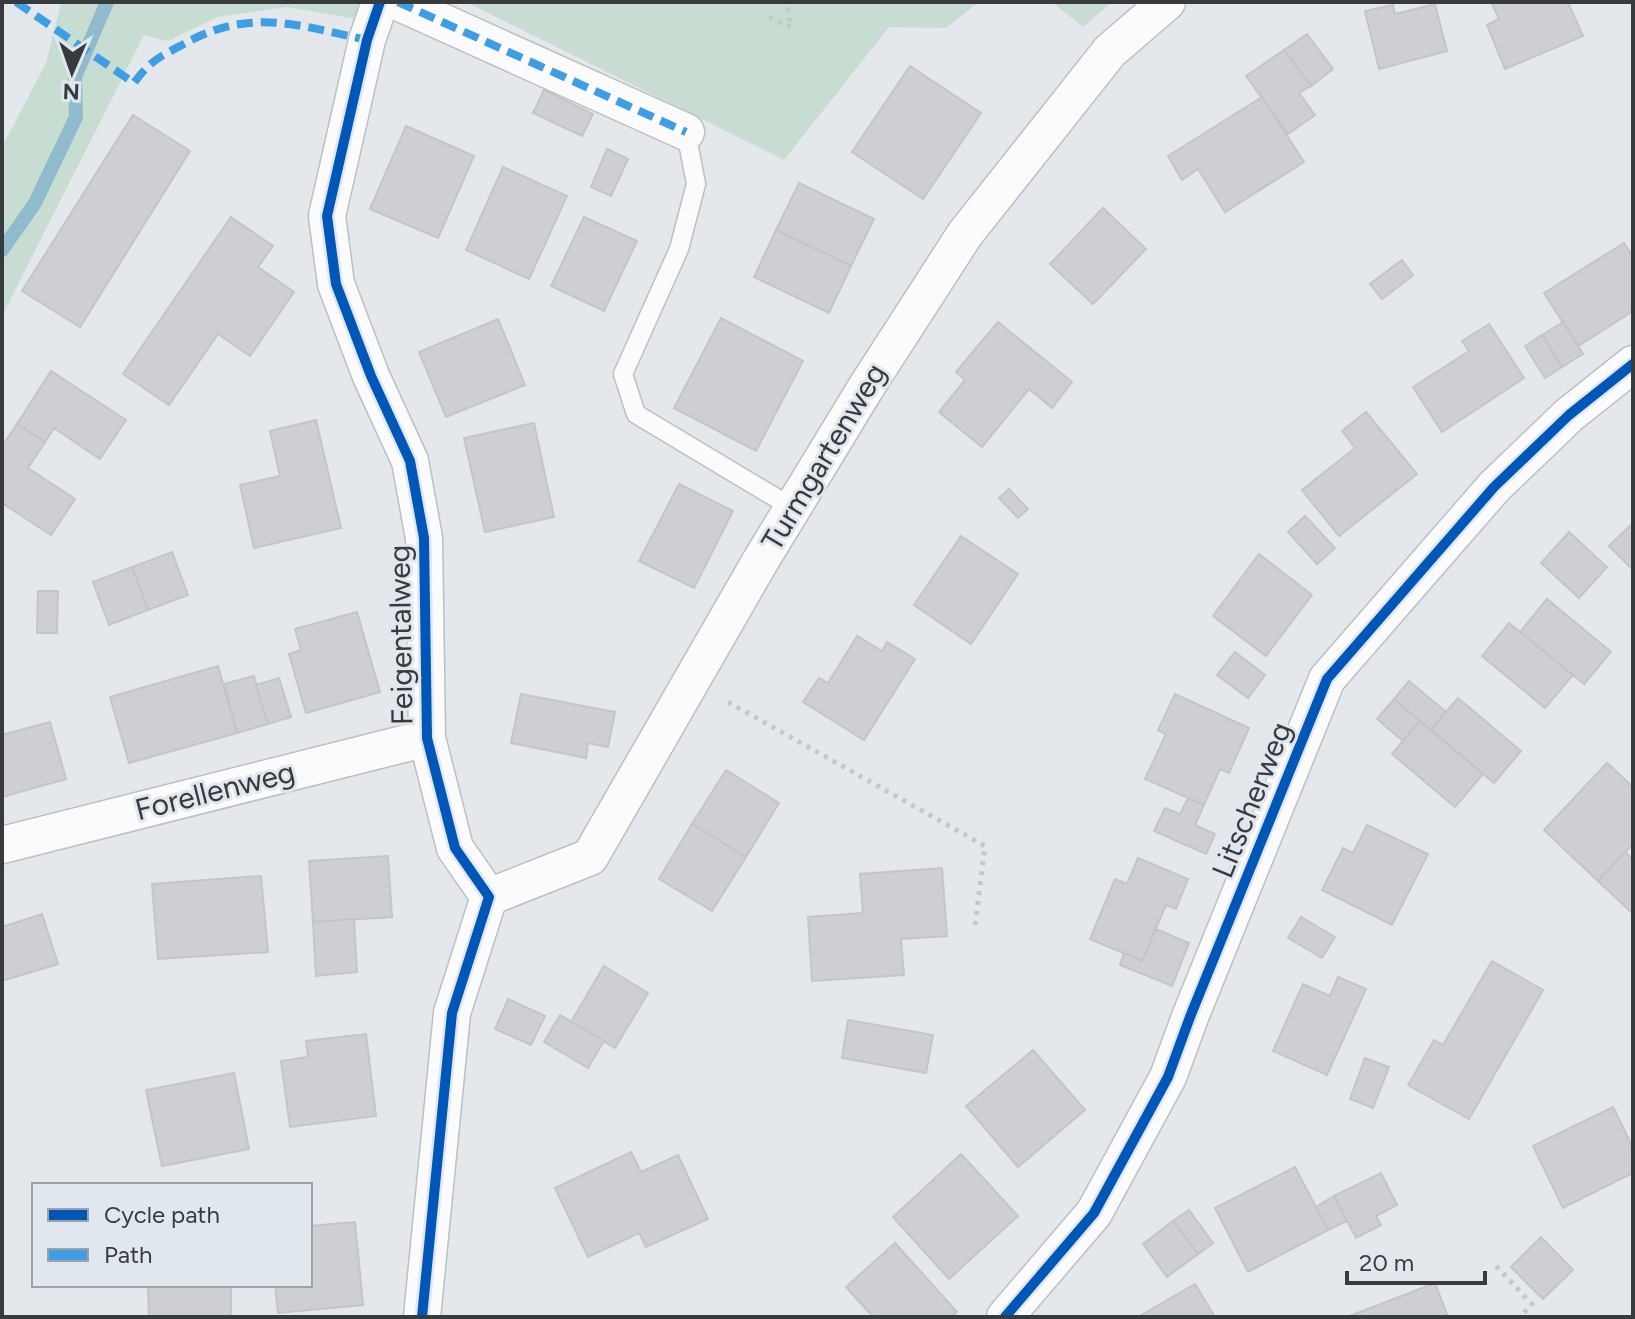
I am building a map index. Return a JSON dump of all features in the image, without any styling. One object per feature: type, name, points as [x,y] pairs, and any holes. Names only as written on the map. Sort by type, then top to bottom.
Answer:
[{"type":"street","name":"Feigentalweg","points":[[380,2],[367,40],[327,216],[336,284],[371,376],[410,461],[424,538],[427,738],[455,848],[489,897]]},
{"type":"street","points":[[398,2],[686,132]]},
{"type":"street","name":"Turmgartenweg","points":[[489,897],[590,857],[793,508],[965,234],[1110,51],[1167,2]]},
{"type":"street","name":"Litscherweg","points":[[1005,1317],[1094,1213],[1168,1077],[1327,679],[1494,487],[1569,415],[1633,364]]},
{"type":"street","name":"Forellenweg","points":[[2,845],[427,738]]},
{"type":"street","points":[[422,1317],[452,1013],[489,897]]},
{"type":"lane","points":[[686,132],[696,184],[693,197],[679,249],[623,374],[636,414],[793,508]]},
{"type":"path","points":[[769,17],[791,27],[787,2]]},
{"type":"path","points":[[730,704],[985,846],[975,926]]},
{"type":"path","points":[[1496,1266],[1532,1304],[1520,1317]]},
{"type":"green space","points":[[61,2],[368,2],[362,20],[288,7],[217,17],[168,41],[144,35],[2,316],[2,147],[46,63]]},
{"type":"green space","points":[[466,2],[979,2],[946,28],[889,27],[784,160]]},
{"type":"green space","points":[[1052,2],[1112,2],[1083,27]]},
{"type":"building","points":[[1491,2],[1568,2],[1583,36],[1505,69],[1487,25],[1499,19]]},
{"type":"building","points":[[1435,4],[1447,51],[1379,69],[1365,11],[1393,5],[1395,14]]},
{"type":"building","points":[[1307,34],[1333,69],[1311,86],[1284,50]]},
{"type":"building","points":[[1284,50],[1311,86],[1299,93],[1315,115],[1288,134],[1246,76]]},
{"type":"building","points":[[910,66],[981,113],[923,199],[852,152]]},
{"type":"building","points":[[544,90],[593,114],[582,136],[533,113]]},
{"type":"building","points":[[1262,97],[1304,162],[1225,212],[1198,169],[1182,180],[1168,156]]},
{"type":"building","points":[[133,115],[190,151],[80,327],[22,291]]},
{"type":"building","points":[[406,126],[474,156],[438,238],[370,209]]},
{"type":"building","points":[[607,149],[628,159],[611,196],[591,187]]},
{"type":"building","points":[[503,167],[567,196],[529,279],[466,250]]},
{"type":"building","points":[[799,183],[874,219],[851,266],[776,230]]},
{"type":"building","points":[[1103,208],[1146,249],[1093,304],[1050,264]]},
{"type":"building","points":[[231,217],[273,246],[258,267],[294,292],[250,356],[218,334],[169,405],[123,374]]},
{"type":"building","points":[[584,217],[637,241],[604,311],[551,286]]},
{"type":"building","points":[[776,230],[851,266],[829,313],[754,277]]},
{"type":"building","points":[[1624,243],[1633,257],[1633,311],[1578,346],[1544,293]]},
{"type":"building","points":[[1402,260],[1413,275],[1382,299],[1370,284]]},
{"type":"building","points":[[721,318],[803,361],[756,451],[674,408]]},
{"type":"building","points":[[498,319],[525,385],[446,417],[419,352]]},
{"type":"building","points":[[998,322],[1072,382],[1052,408],[1029,389],[982,447],[939,412],[965,380],[956,372]]},
{"type":"building","points":[[1563,322],[1583,354],[1562,367],[1542,335]]},
{"type":"building","points":[[1489,324],[1524,378],[1442,432],[1413,387],[1469,351],[1462,341]]},
{"type":"building","points":[[1542,335],[1562,367],[1545,378],[1525,346]]},
{"type":"building","points":[[51,371],[126,420],[100,459],[54,428],[45,442],[17,424]]},
{"type":"building","points":[[1366,412],[1417,474],[1339,536],[1302,490],[1355,448],[1342,431]]},
{"type":"building","points":[[316,420],[341,528],[254,548],[240,485],[280,476],[270,431]]},
{"type":"building","points":[[534,423],[554,517],[485,532],[464,438]]},
{"type":"building","points":[[17,424],[45,442],[28,468],[75,499],[51,535],[2,503],[2,446]]},
{"type":"building","points":[[679,484],[733,511],[694,588],[639,561]]},
{"type":"building","points":[[1009,489],[1028,509],[1018,518],[999,498]]},
{"type":"building","points":[[1305,516],[1335,548],[1317,564],[1288,532]]},
{"type":"building","points":[[1633,523],[1633,570],[1609,546]]},
{"type":"building","points":[[1569,532],[1607,567],[1579,598],[1541,563]]},
{"type":"building","points":[[961,536],[1018,574],[971,644],[914,605]]},
{"type":"building","points":[[172,552],[188,595],[148,610],[132,567]]},
{"type":"building","points":[[1259,554],[1312,595],[1266,656],[1213,616]]},
{"type":"building","points":[[132,567],[148,610],[109,625],[93,582]]},
{"type":"building","points":[[38,591],[58,591],[57,633],[37,633]]},
{"type":"building","points":[[1547,599],[1611,652],[1584,684],[1520,632]]},
{"type":"building","points":[[357,612],[380,692],[306,713],[289,654],[301,650],[295,629]]},
{"type":"building","points":[[1509,623],[1573,675],[1545,708],[1482,656]]},
{"type":"building","points":[[857,636],[882,651],[887,642],[915,659],[864,740],[803,702],[819,678],[828,683]]},
{"type":"building","points":[[1235,652],[1265,675],[1248,698],[1217,675]]},
{"type":"building","points":[[218,666],[237,733],[129,763],[110,697]]},
{"type":"building","points":[[254,676],[268,724],[237,733],[224,684]]},
{"type":"building","points":[[279,678],[291,717],[268,724],[256,685]]},
{"type":"building","points":[[1409,681],[1446,712],[1431,730],[1394,699]]},
{"type":"building","points":[[521,694],[615,712],[608,747],[588,743],[586,758],[511,743]]},
{"type":"building","points":[[1175,694],[1249,728],[1229,773],[1220,769],[1204,805],[1145,779],[1166,734],[1158,730]]},
{"type":"building","points":[[1458,698],[1521,751],[1494,783],[1431,730]]},
{"type":"building","points":[[1394,699],[1420,721],[1403,741],[1377,719]]},
{"type":"building","points":[[1420,721],[1483,774],[1455,807],[1392,754]]},
{"type":"building","points":[[50,722],[66,779],[2,797],[2,735]]},
{"type":"building","points":[[1607,763],[1633,787],[1633,844],[1598,881],[1544,830]]},
{"type":"building","points":[[726,770],[779,803],[746,857],[692,824]]},
{"type":"building","points":[[1188,798],[1204,805],[1195,825],[1215,834],[1206,854],[1154,831],[1165,808],[1180,814]]},
{"type":"building","points":[[692,824],[746,857],[712,911],[659,879]]},
{"type":"building","points":[[1367,825],[1428,854],[1392,925],[1322,890],[1343,848],[1353,853]]},
{"type":"building","points":[[1625,852],[1633,860],[1633,914],[1598,881]]},
{"type":"building","points":[[388,856],[392,917],[313,922],[309,861]]},
{"type":"building","points":[[1138,858],[1188,879],[1176,909],[1166,905],[1142,961],[1090,939],[1115,879],[1127,884]]},
{"type":"building","points":[[942,868],[947,936],[901,939],[904,975],[812,981],[808,917],[863,913],[860,874]]},
{"type":"building","points":[[261,876],[268,952],[158,959],[152,884]]},
{"type":"building","points":[[42,914],[58,964],[2,981],[2,927]]},
{"type":"building","points":[[1301,917],[1335,937],[1322,958],[1288,938]]},
{"type":"building","points":[[354,919],[357,972],[316,976],[313,922]]},
{"type":"building","points":[[1156,929],[1189,943],[1172,986],[1120,965],[1124,953],[1142,961]]},
{"type":"building","points":[[1492,961],[1543,990],[1469,1119],[1408,1085],[1434,1040],[1443,1045]]},
{"type":"building","points":[[604,966],[648,993],[615,1048],[571,1022]]},
{"type":"building","points":[[1338,977],[1366,989],[1327,1075],[1273,1051],[1303,984],[1330,996]]},
{"type":"building","points":[[508,999],[545,1016],[531,1045],[495,1029]]},
{"type":"building","points":[[560,1015],[604,1041],[588,1068],[544,1042]]},
{"type":"building","points":[[848,1020],[933,1035],[926,1073],[842,1058]]},
{"type":"building","points":[[366,1034],[376,1116],[290,1127],[281,1061],[308,1057],[306,1041]]},
{"type":"building","points":[[1033,1050],[1085,1110],[1018,1167],[966,1106]]},
{"type":"building","points":[[1365,1058],[1389,1067],[1373,1108],[1350,1099]]},
{"type":"building","points":[[234,1073],[249,1149],[162,1166],[146,1090]]},
{"type":"building","points":[[1613,1107],[1633,1148],[1633,1173],[1563,1208],[1533,1146]]},
{"type":"building","points":[[631,1152],[641,1172],[678,1155],[708,1219],[646,1247],[639,1233],[588,1257],[555,1188]]},
{"type":"building","points":[[961,1154],[1018,1216],[949,1279],[893,1217]]},
{"type":"building","points":[[1295,1167],[1328,1230],[1248,1272],[1215,1208]]},
{"type":"building","points":[[1381,1173],[1397,1205],[1376,1216],[1381,1225],[1356,1238],[1334,1196]]},
{"type":"building","points":[[1334,1196],[1347,1221],[1328,1230],[1316,1207]]},
{"type":"building","points":[[1189,1210],[1213,1243],[1198,1254],[1173,1221]]},
{"type":"building","points":[[1173,1221],[1198,1254],[1167,1277],[1143,1244]]},
{"type":"building","points":[[355,1222],[363,1305],[278,1313],[275,1287],[312,1287],[312,1226]]},
{"type":"building","points":[[1541,1237],[1573,1270],[1543,1299],[1511,1267]]},
{"type":"building","points":[[895,1243],[957,1312],[951,1317],[873,1317],[846,1287]]},
{"type":"building","points":[[1435,1283],[1448,1317],[1347,1317]]},
{"type":"building","points":[[1195,1284],[1215,1317],[1138,1317]]},
{"type":"building","points":[[148,1287],[231,1287],[231,1317],[149,1317]]},
{"type":"waterway","points":[[2,250],[35,203],[76,117],[75,77],[107,2]]},
{"type":"marked path","points":[[16,2],[134,83],[161,56],[206,33],[229,26],[252,23],[295,25],[367,40]]},
{"type":"marked path","points":[[398,2],[686,132]]},
{"type":"cycle path","points":[[380,2],[367,40],[327,216],[336,284],[371,376],[410,461],[424,538],[427,738],[455,848],[489,897],[452,1013],[422,1317]]},
{"type":"cycle path","points":[[1005,1317],[1094,1213],[1168,1077],[1327,679],[1494,487],[1569,415],[1633,364]]}]
